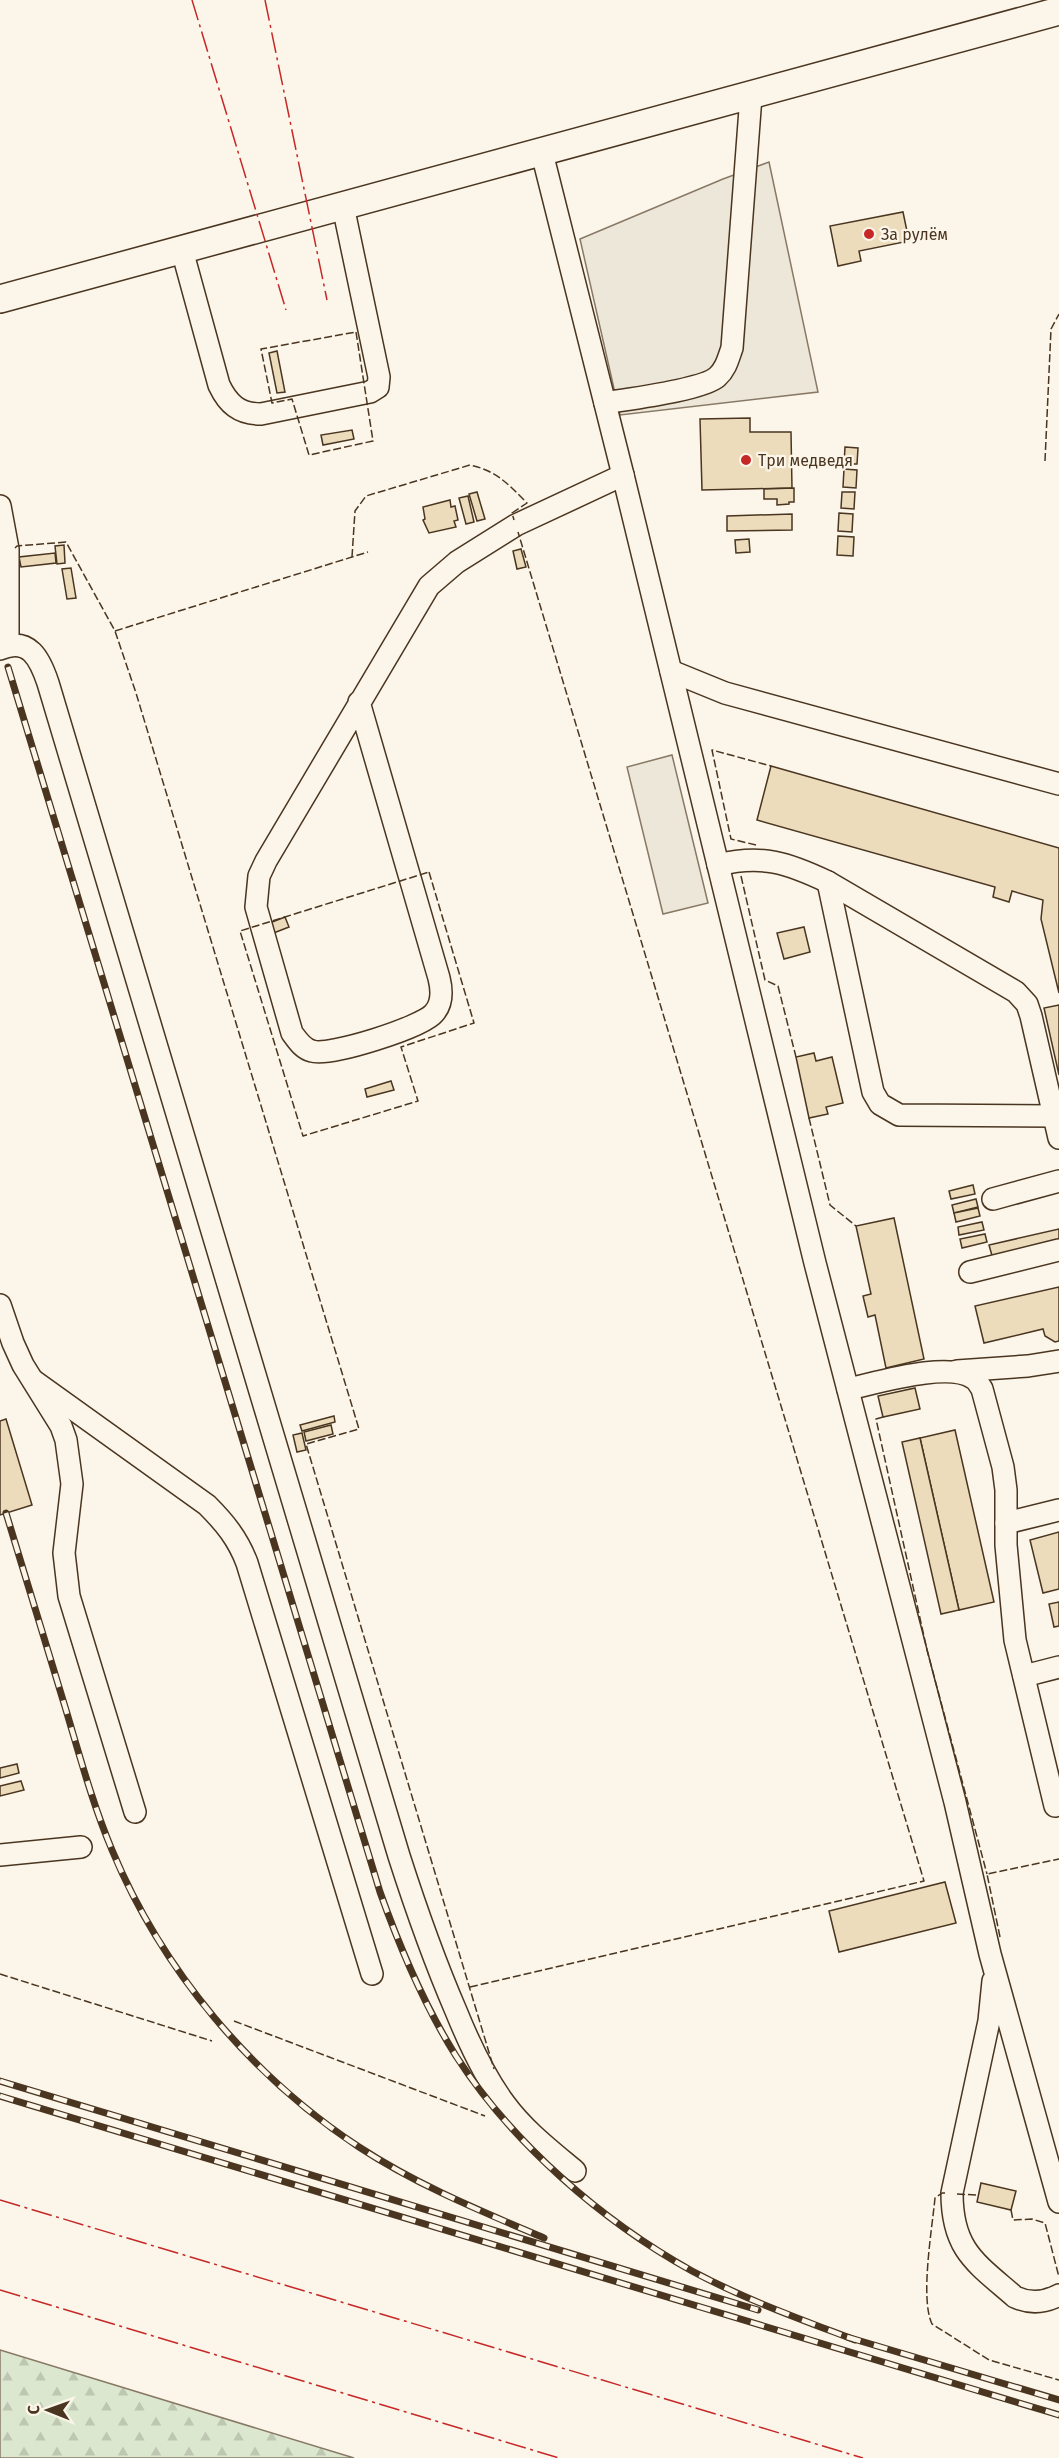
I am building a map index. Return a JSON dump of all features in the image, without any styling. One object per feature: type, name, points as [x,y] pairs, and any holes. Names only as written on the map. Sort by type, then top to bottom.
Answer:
[{"type":"main road","points":[[0,299],[1059,11]]},
{"type":"street","points":[[605,403],[698,386],[716,378],[726,367],[732,348],[751,96]]},
{"type":"street","points":[[542,153],[848,1389],[955,1802],[990,1954],[1059,2202]]},
{"type":"street","points":[[182,250],[219,385],[228,401],[235,407],[243,412],[261,414],[370,392],[378,387],[379,377],[343,207]]},
{"type":"street","points":[[359,702],[442,990],[440,1003],[435,1013],[415,1025],[340,1050],[312,1051],[300,1044],[292,1033],[258,920],[259,876],[266,861],[359,702],[429,586],[442,572],[516,525],[623,475]]},
{"type":"street","points":[[0,506],[8,549],[4,647],[18,645],[29,649],[42,666],[48,683],[420,1920],[465,2033],[494,2088],[519,2121],[574,2171]]},
{"type":"street","points":[[671,671],[725,693],[1059,784]]},
{"type":"street","points":[[718,865],[742,859],[765,860],[802,870],[828,882],[1016,992],[1027,1004],[1031,1016],[1059,1138]]},
{"type":"street","points":[[828,882],[873,1092],[880,1104],[899,1115],[1054,1116]]},
{"type":"street","points":[[993,1199],[1059,1181]]},
{"type":"street","points":[[970,1272],[1059,1250]]},
{"type":"street","points":[[0,1305],[12,1343],[61,1426],[66,1440],[72,1484],[64,1553],[66,1578],[135,1812]]},
{"type":"street","points":[[848,1389],[931,1371],[1028,1366],[1059,1361]]},
{"type":"street","points":[[948,1371],[974,1378],[986,1397],[1003,1467],[1012,1623],[1055,1806]]},
{"type":"street","points":[[34,1381],[207,1505],[228,1527],[239,1544],[247,1563],[372,1974]]},
{"type":"street","points":[[1006,1523],[1059,1510]]},
{"type":"street","points":[[1024,1676],[1059,1667]]},
{"type":"street","points":[[0,1855],[81,1846]]},
{"type":"street","points":[[990,1954],[992,2001],[952,2193],[955,2230],[963,2248],[975,2262],[1015,2297],[1038,2302],[1059,2295]]},
{"type":"green space","points":[[0,2350],[354,2458],[0,2458]]},
{"type":"shaded area","points":[[769,162],[818,392],[620,415],[580,239]]},
{"type":"shaded area","points":[[672,755],[708,903],[663,914],[627,767]]},
{"type":"building","name":"За рулём","points":[[903,212],[909,241],[859,251],[861,261],[838,266],[830,226]]},
{"type":"building","points":[[277,351],[285,392],[277,393],[269,353]]},
{"type":"building","name":"Три медведя","points":[[750,418],[750,432],[791,432],[792,488],[702,490],[700,419]]},
{"type":"building","points":[[352,430],[354,439],[323,445],[321,435]]},
{"type":"building","points":[[845,447],[858,448],[857,464],[844,464]]},
{"type":"building","points":[[844,469],[857,470],[856,488],[843,487]]},
{"type":"building","points":[[794,488],[794,502],[789,502],[789,504],[777,505],[777,499],[764,499],[764,489]]},
{"type":"building","points":[[477,492],[485,519],[477,521],[469,494]]},
{"type":"building","points":[[842,492],[855,492],[854,509],[841,508]]},
{"type":"building","points":[[468,496],[474,522],[466,524],[459,498]]},
{"type":"building","points":[[450,500],[451,507],[455,506],[458,520],[454,521],[456,527],[429,533],[423,520],[425,519],[423,507]]},
{"type":"building","points":[[839,513],[853,514],[852,532],[838,531]]},
{"type":"building","points":[[792,514],[792,530],[727,531],[727,516]]},
{"type":"building","points":[[838,536],[854,537],[853,556],[837,555]]},
{"type":"building","points":[[749,539],[750,552],[736,553],[735,540]]},
{"type":"building","points":[[64,545],[65,563],[57,564],[55,546]]},
{"type":"building","points":[[521,549],[526,567],[517,569],[513,551]]},
{"type":"building","points":[[55,553],[56,563],[21,567],[19,557]]},
{"type":"building","points":[[71,568],[76,598],[67,599],[62,569]]},
{"type":"building","points":[[771,766],[1059,848],[1059,993],[1041,919],[1043,900],[1012,891],[1009,902],[993,897],[995,887],[757,820]]},
{"type":"building","points":[[285,917],[289,927],[271,934],[267,924]]},
{"type":"building","points":[[804,927],[810,952],[784,959],[777,933]]},
{"type":"building","points":[[1059,1005],[1059,1075],[1044,1008]]},
{"type":"building","points":[[814,1053],[816,1061],[832,1057],[843,1103],[826,1107],[828,1114],[809,1118],[796,1057]]},
{"type":"building","points":[[391,1081],[394,1090],[367,1097],[365,1089]]},
{"type":"building","points":[[973,1185],[975,1194],[951,1199],[949,1191]]},
{"type":"building","points":[[976,1199],[978,1207],[954,1213],[952,1205]]},
{"type":"building","points":[[978,1208],[980,1216],[956,1222],[954,1213]]},
{"type":"building","points":[[894,1218],[924,1359],[886,1368],[875,1315],[868,1317],[863,1296],[871,1294],[856,1226]]},
{"type":"building","points":[[982,1222],[984,1230],[959,1235],[958,1227]]},
{"type":"building","points":[[1059,1229],[1059,1244],[993,1259],[989,1245]]},
{"type":"building","points":[[985,1234],[987,1242],[962,1248],[960,1239]]},
{"type":"building","points":[[1059,1287],[1059,1341],[1055,1342],[1045,1336],[1043,1329],[984,1343],[975,1306]]},
{"type":"building","points":[[915,1388],[920,1409],[883,1417],[878,1396]]},
{"type":"building","points":[[334,1416],[335,1422],[302,1431],[300,1425]]},
{"type":"building","points":[[6,1419],[32,1505],[0,1515],[0,1421]]},
{"type":"building","points":[[331,1425],[333,1434],[306,1441],[304,1432]]},
{"type":"building","points":[[955,1430],[994,1602],[959,1610],[920,1438]]},
{"type":"building","points":[[302,1433],[306,1450],[297,1452],[293,1435]]},
{"type":"building","points":[[920,1438],[959,1610],[941,1614],[902,1442]]},
{"type":"building","points":[[1059,1532],[1059,1589],[1043,1593],[1030,1540]]},
{"type":"building","points":[[1059,1602],[1059,1626],[1054,1627],[1049,1604]]},
{"type":"building","points":[[17,1764],[19,1773],[0,1778],[0,1768]]},
{"type":"building","points":[[21,1781],[24,1790],[0,1796],[0,1786]]},
{"type":"building","points":[[945,1882],[956,1923],[839,1952],[829,1911]]},
{"type":"building","points":[[981,2183],[1016,2191],[1011,2210],[977,2202]]},
{"type":"railway","points":[[8,667],[380,1892],[404,1955],[423,1996],[456,2056],[504,2119],[561,2177],[593,2204],[625,2229],[692,2271],[752,2300],[855,2340]]},
{"type":"railway","points":[[6,1513],[87,1781],[105,1833],[156,1937],[184,1978],[214,2017],[247,2053],[282,2088],[319,2119],[381,2161],[450,2197],[544,2238]]},
{"type":"railway","points":[[0,2081],[758,2310]]},
{"type":"railway","points":[[0,2096],[1059,2415]]},
{"type":"railway","points":[[847,2337],[1059,2400]]},
{"type":"fence","points":[[1045,461],[1051,329],[1059,314]]},
{"type":"fence","points":[[356,332],[373,441],[309,455],[292,399],[272,403],[261,349],[356,332]]},
{"type":"fence","points":[[352,557],[355,511],[366,496],[470,465],[495,475],[527,503],[512,513],[514,520]]},
{"type":"fence","points":[[470,1987],[924,1881],[518,532]]},
{"type":"fence","points":[[15,548],[66,542],[115,631],[136,693],[359,1429],[306,1444],[494,2069]]},
{"type":"fence","points":[[115,631],[368,552]]},
{"type":"fence","points":[[756,845],[731,839],[712,750],[771,766]]},
{"type":"fence","points":[[429,872],[474,1023],[401,1047],[418,1101],[303,1136],[240,931],[429,872]]},
{"type":"fence","points":[[741,876],[765,980],[778,986],[796,1057]]},
{"type":"fence","points":[[809,1118],[830,1205],[856,1226]]},
{"type":"fence","points":[[883,1417],[876,1419],[927,1650],[987,1874]]},
{"type":"fence","points":[[1000,1937],[987,1874],[1059,1859]]},
{"type":"fence","points":[[0,1974],[212,2041]]},
{"type":"fence","points":[[234,2021],[485,2116]]},
{"type":"fence","points":[[945,2193],[935,2198],[930,2245],[927,2298],[932,2324],[989,2360],[1059,2380]]},
{"type":"fence","points":[[957,2194],[978,2195]]},
{"type":"fence","points":[[1011,2210],[1013,2220],[1032,2219],[1045,2223],[1059,2277]]},
{"type":"power","points":[[192,0],[286,310]]},
{"type":"power","points":[[265,0],[327,300]]},
{"type":"power","points":[[0,2200],[863,2458]]},
{"type":"power","points":[[0,2290],[559,2458]]},
{"type":"place","name":"За рулём","points":[[869,234]]},
{"type":"place","name":"Три медведя","points":[[746,460]]}]
